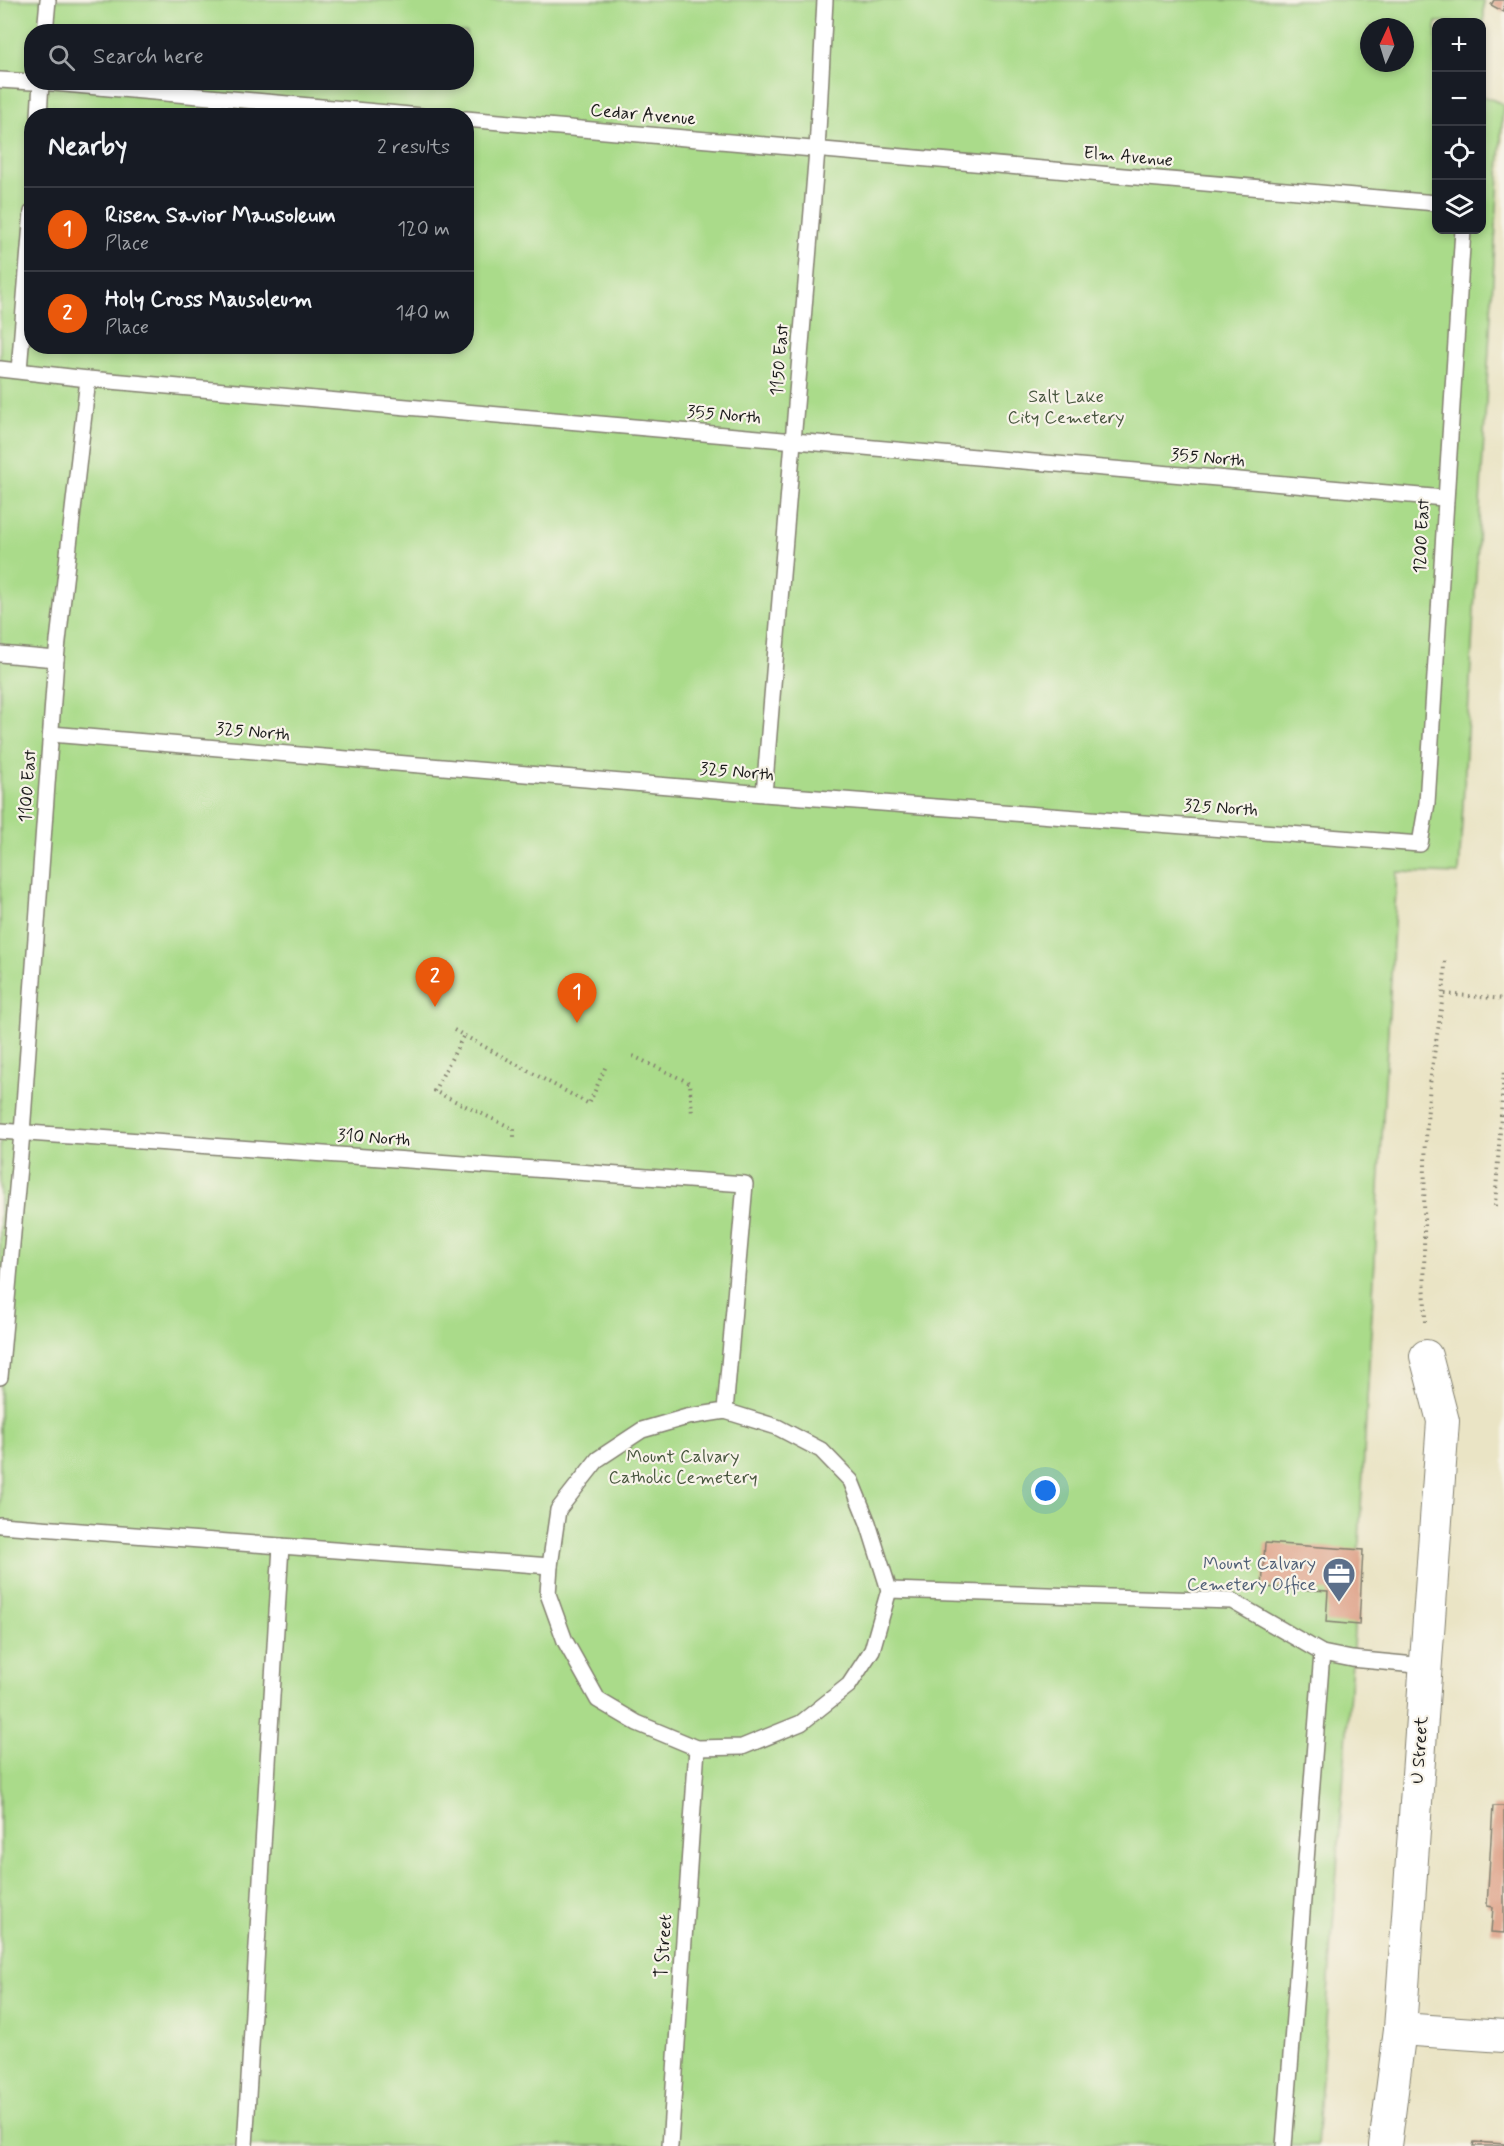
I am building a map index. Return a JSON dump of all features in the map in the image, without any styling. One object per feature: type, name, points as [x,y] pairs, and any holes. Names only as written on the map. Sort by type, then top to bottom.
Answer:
[{"type":"street","name":"U Street","points":[[1385,2146],[1401,2029],[1443,1421],[1426,1356]]},
{"type":"street","points":[[1401,2029],[1504,2036]]},
{"type":"lane","points":[[46,24],[48,0]]},
{"type":"lane","name":"1150 East","points":[[764,794],[817,150],[825,0]]},
{"type":"lane","points":[[0,80],[24,82]]},
{"type":"lane","points":[[40,108],[41,90]]},
{"type":"lane","points":[[131,90],[332,108]]},
{"type":"lane","name":"Cedar Avenue","points":[[474,120],[817,150]]},
{"type":"lane","name":"Elm Avenue","points":[[817,150],[1432,203]]},
{"type":"lane","name":"1200 East","points":[[1420,844],[1426,803],[1463,234]]},
{"type":"lane","points":[[19,370],[24,309]]},
{"type":"lane","name":"355 North","points":[[0,369],[88,379],[1444,498]]},
{"type":"lane","name":"1100 East","points":[[0,1376],[22,1133],[56,659],[88,379]]},
{"type":"lane","points":[[0,654],[56,659]]},
{"type":"lane","name":"325 North","points":[[51,734],[764,794],[1420,844]]},
{"type":"lane","name":"310 North","points":[[0,1131],[745,1184],[725,1411]]},
{"type":"lane","points":[[725,1411],[777,1427],[820,1450],[851,1481],[868,1523],[889,1590],[872,1650],[849,1685],[801,1723],[742,1747],[697,1748],[637,1723],[598,1700],[565,1641],[548,1594],[550,1566],[558,1510],[598,1459],[642,1430],[687,1416],[725,1411]]},
{"type":"lane","points":[[0,1525],[550,1566]]},
{"type":"lane","points":[[244,2146],[281,1546]]},
{"type":"lane","points":[[889,1590],[1232,1602],[1322,1653],[1352,1659],[1426,1666]]},
{"type":"lane","points":[[1284,2146],[1322,1653]]},
{"type":"lane","name":"T Street","points":[[670,2146],[697,1748]]},
{"type":"path","points":[[1426,1356],[1424,1229],[1431,1077],[1445,994],[1445,958]]},
{"type":"path","points":[[1445,994],[1504,999]]},
{"type":"path","points":[[454,1030],[463,1037],[589,1104],[606,1066]]},
{"type":"path","points":[[463,1037],[434,1091],[514,1129],[514,1168]]},
{"type":"path","points":[[633,1056],[690,1083],[692,1115]]},
{"type":"path","points":[[1495,1206],[1504,1070]]},
{"type":"green space","name":"Mount Calvary Catholic Cemetery","points":[[0,0],[1484,0],[1484,18],[1432,18],[1432,234],[1486,234],[1486,97],[1503,104],[1459,874],[1397,872],[1353,1648],[1317,2146],[0,2146]]},
{"type":"building","points":[[1494,0],[1504,0],[1504,12],[1491,5]]},
{"type":"building","points":[[1265,1543],[1363,1550],[1359,1625],[1326,1622],[1328,1591],[1262,1587]]},
{"type":"building","points":[[1493,1806],[1504,1806],[1504,1933],[1491,1932],[1493,1907],[1487,1906]]},
{"type":"building","points":[[1474,2142],[1504,2144],[1504,2146],[1473,2146]]},
{"type":"place","name":"Holy Cross Mausoleum","points":[[435,1007]]},
{"type":"place","name":"Risen Savior Mausoleum","points":[[577,1023]]},
{"type":"place","name":"Mount Calvary Cemetery Office","points":[[1339,1603]]},
{"type":"park label","name":"Salt Lake City Cemetery","points":[[1066,407]]}]
